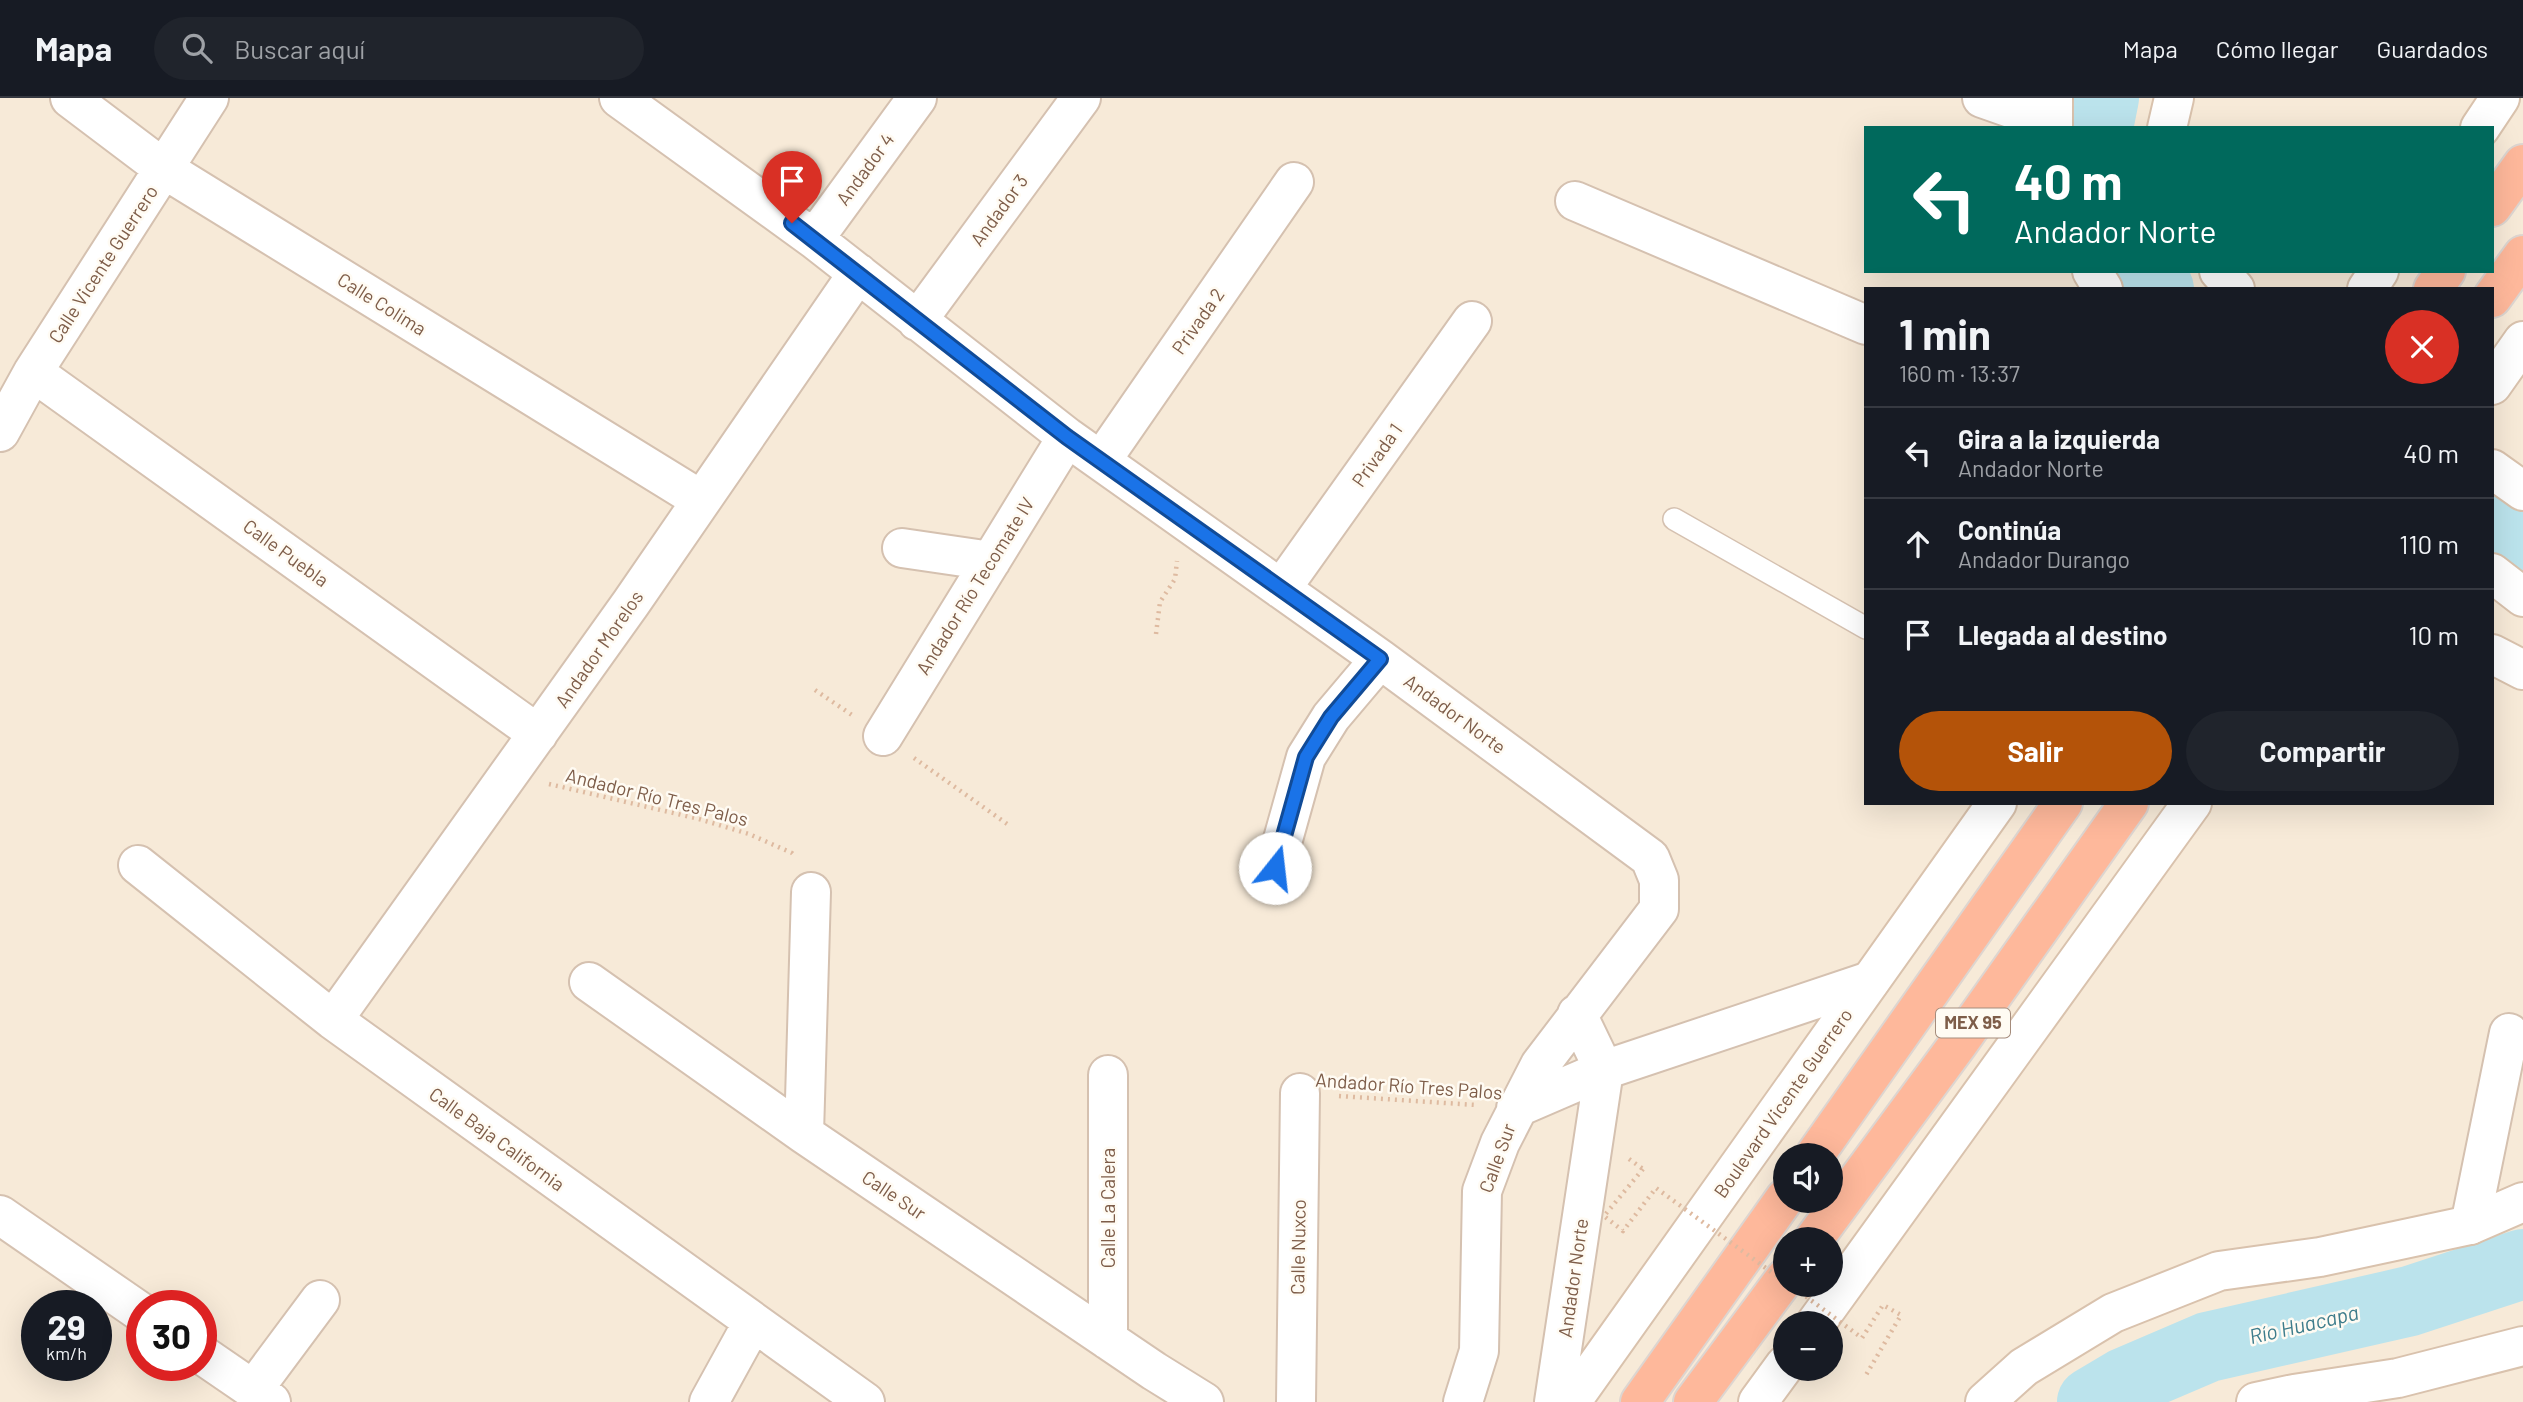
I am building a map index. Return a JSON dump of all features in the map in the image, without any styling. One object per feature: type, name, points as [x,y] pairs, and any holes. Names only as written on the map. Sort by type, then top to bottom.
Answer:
[{"type":"highway","points":[[2494,204],[2523,163]]},
{"type":"highway","points":[[2494,295],[2523,255]]},
{"type":"highway","name":"MEX 95","points":[[1823,1143],[2062,805]]},
{"type":"highway","name":"MEX 95","points":[[1823,1227],[1958,1044],[2128,805]]},
{"type":"highway","points":[[1640,1402],[1774,1213]]},
{"type":"highway","points":[[1693,1402],[1774,1297]]},
{"type":"street","name":"Calle Colima","points":[[70,98],[164,169],[701,500]]},
{"type":"street","name":"Calle Vicente Guerrero","points":[[5,410],[33,372],[209,98]]},
{"type":"street","name":"Andador Norte","points":[[619,98],[814,239],[1067,437],[1380,659],[1650,858],[1659,880],[1659,909],[1577,1014]]},
{"type":"street","name":"Andador 4","points":[[814,239],[917,98]]},
{"type":"street","name":"Andador 3","points":[[917,321],[1081,98]]},
{"type":"street","points":[[1982,98],[2053,116]]},
{"type":"street","points":[[2167,126],[2174,98]]},
{"type":"street","points":[[2481,126],[2500,98]]},
{"type":"street","name":"Privada 2","points":[[1101,460],[1294,182]]},
{"type":"street","points":[[1575,201],[1864,324]]},
{"type":"street","name":"Andador Morelos","points":[[333,1020],[631,603],[858,273]]},
{"type":"street","points":[[2221,273],[2233,287]]},
{"type":"street","name":"Privada 1","points":[[1281,589],[1472,321]]},
{"type":"street","points":[[2494,382],[2523,341]]},
{"type":"street","name":"Calle Puebla","points":[[33,372],[538,734]]},
{"type":"street","name":"Andador Río Tecomate IV","points":[[883,736],[1067,437]]},
{"type":"street","points":[[2494,470],[2523,491]]},
{"type":"street","points":[[902,548],[990,561]]},
{"type":"street","points":[[2494,575],[2523,597]]},
{"type":"street","points":[[2494,655],[2523,670]]},
{"type":"street","points":[[1275,868],[1306,757],[1331,717],[1380,659]]},
{"type":"street","name":"Boulevard Vicente Guerrero","points":[[1570,1402],[1996,805]]},
{"type":"street","points":[[1825,1311],[2191,805]]},
{"type":"street","name":"Calle Baja California","points":[[138,865],[333,1020],[865,1402]]},
{"type":"street","points":[[804,1134],[811,892]]},
{"type":"street","points":[[1516,1108],[1604,1070],[1870,981]]},
{"type":"street","name":"Calle Sur","points":[[589,982],[804,1134],[1204,1402]]},
{"type":"street","points":[[1577,1014],[1604,1070]]},
{"type":"street","name":"Calle Sur","points":[[1464,1402],[1479,1350],[1482,1191],[1516,1108],[1539,1065],[1577,1014]]},
{"type":"street","points":[[2470,1226],[2509,1033]]},
{"type":"street","name":"Andador Norte","points":[[1554,1402],[1604,1070]]},
{"type":"street","name":"Calle La Calera","points":[[1108,1075],[1108,1340]]},
{"type":"street","name":"Calle Nuxco","points":[[1296,1402],[1300,1093]]},
{"type":"street","points":[[1984,1402],[2024,1367],[2113,1313],[2219,1272],[2320,1257],[2470,1226],[2523,1202]]},
{"type":"street","points":[[0,1215],[126,1302]]},
{"type":"street","points":[[217,1365],[262,1396],[320,1300]]},
{"type":"street","points":[[709,1402],[753,1322]]},
{"type":"street","points":[[2256,1402],[2395,1390],[2523,1346]]},
{"type":"street","points":[[1758,1402],[1773,1381]]},
{"type":"lane","points":[[1674,519],[1864,627]]},
{"type":"path","points":[[1156,634],[1160,602],[1175,579],[1181,519]]},
{"type":"path","name":"Andador Río Tres Palos","points":[[514,766],[551,785],[699,819],[749,834],[792,853],[804,870],[811,892]]},
{"type":"path","name":"Andador Río Tres Palos","points":[[1300,1093],[1516,1108]]},
{"type":"path","points":[[1643,1169],[1604,1216],[1623,1231],[1656,1188],[1773,1272]]},
{"type":"path","points":[[1807,1297],[1862,1338],[1883,1305],[1901,1315],[1866,1375]]},
{"type":"shaded area","points":[[0,98],[2523,98],[2523,1402],[0,1402]]},
{"type":"waterway","name":"Río Huacapa","points":[[2098,126],[2104,98]]},
{"type":"waterway","name":"Río Huacapa","points":[[2143,273],[2157,287]]},
{"type":"waterway","name":"Río Huacapa","points":[[2494,531],[2523,551]]},
{"type":"waterway","name":"Río Huacapa","points":[[2092,1402],[2124,1383],[2208,1347],[2410,1301],[2523,1264]]},
{"type":"route","points":[[792,223],[1067,437],[1380,659],[1331,717],[1306,757],[1275,868]]}]
